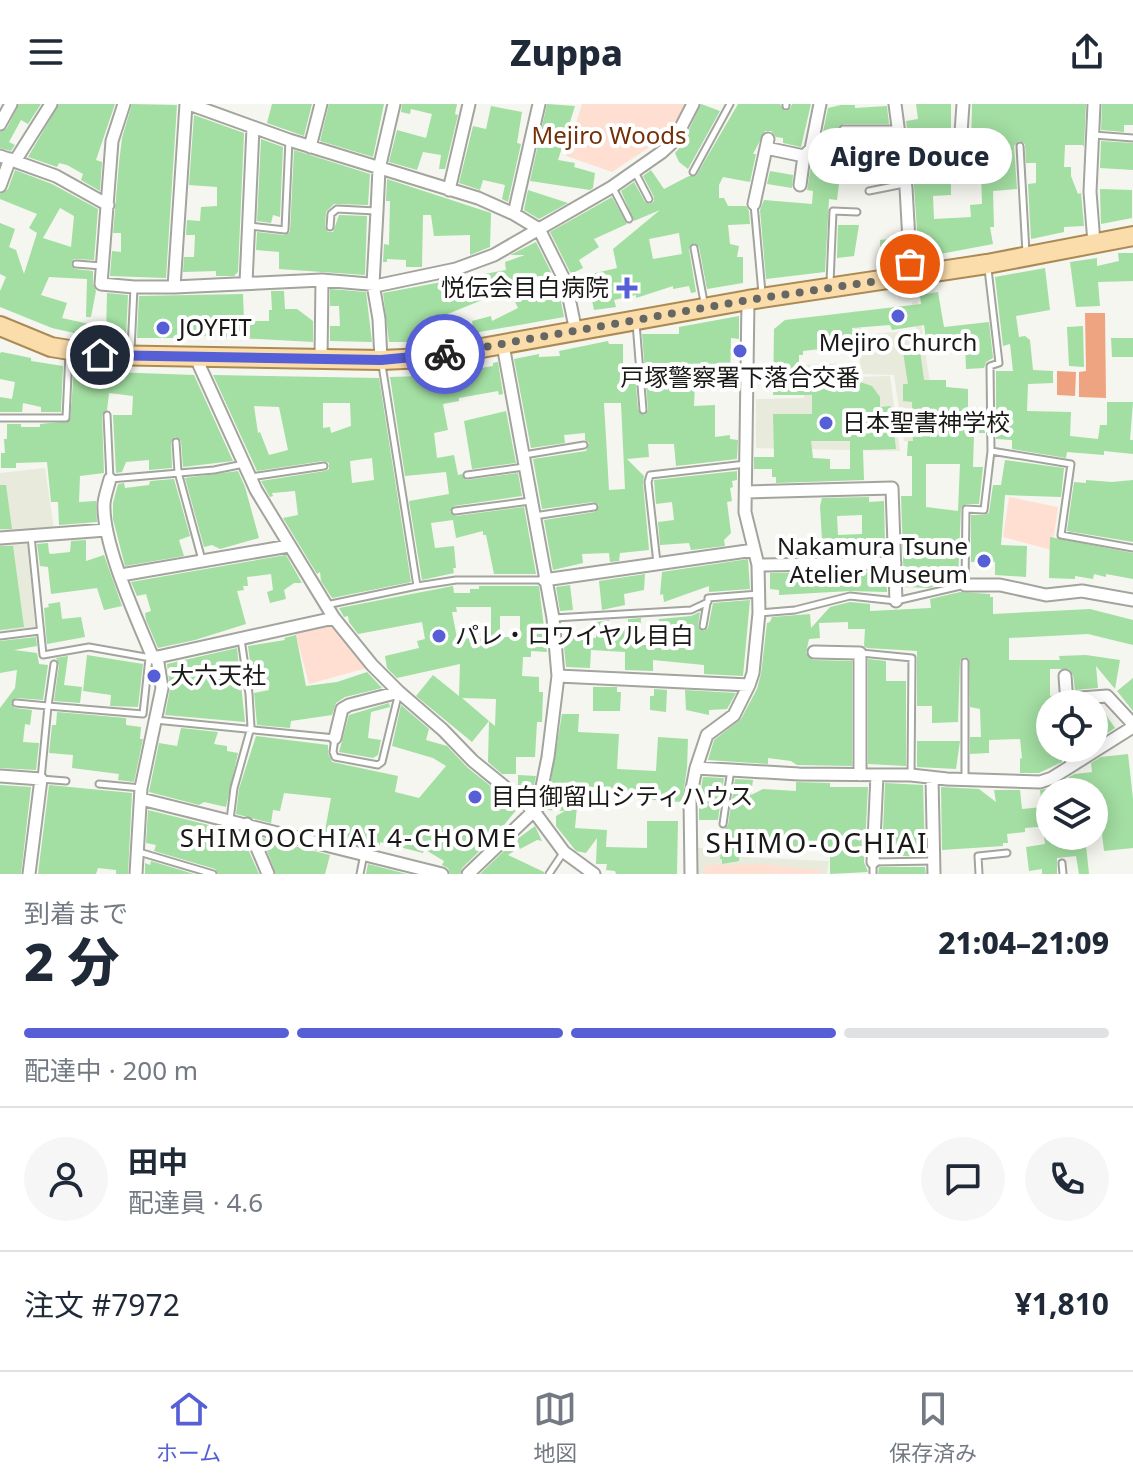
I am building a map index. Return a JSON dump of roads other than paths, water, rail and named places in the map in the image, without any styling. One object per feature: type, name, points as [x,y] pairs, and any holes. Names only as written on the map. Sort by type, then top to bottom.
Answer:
[{"type":"main road","points":[[0,326],[34,341],[69,351],[131,356],[426,358],[705,307],[987,264],[1133,236]]},
{"type":"street","points":[[0,124],[11,104]]},
{"type":"street","points":[[0,186],[8,159],[51,104]]},
{"type":"street","points":[[124,104],[112,141],[101,284],[134,287],[322,280],[373,284],[415,279],[456,269],[494,255],[612,187],[665,144],[693,104]]},
{"type":"street","points":[[174,287],[187,104],[310,147],[478,198],[514,214],[539,229],[566,283],[576,332]]},
{"type":"street","points":[[310,147],[321,104]]},
{"type":"street","points":[[381,360],[373,284],[379,169],[394,104]]},
{"type":"street","points":[[449,190],[469,104]]},
{"type":"street","points":[[514,214],[539,104]]},
{"type":"street","points":[[800,185],[804,156],[811,149],[820,104]]},
{"type":"street","points":[[895,104],[905,184],[911,276]]},
{"type":"street","points":[[963,104],[961,133],[964,166]]},
{"type":"street","points":[[1094,104],[1090,192],[1094,243]]},
{"type":"street","points":[[246,283],[253,128]]},
{"type":"street","points":[[754,204],[767,143],[804,156]]},
{"type":"street","points":[[8,159],[56,176],[108,205]]},
{"type":"street","points":[[321,359],[322,280]]},
{"type":"street","points":[[691,874],[690,799],[696,768],[707,735],[734,715],[749,685],[759,613],[758,565],[745,512],[755,299]]},
{"type":"street","points":[[468,874],[538,807],[558,676],[553,618],[503,345]]},
{"type":"street","points":[[195,356],[250,478],[334,618],[372,665],[399,692],[473,761],[533,810],[564,852],[590,873]]},
{"type":"street","points":[[110,479],[104,501],[106,530],[162,688],[141,794],[136,874]]},
{"type":"street","points":[[746,492],[892,488],[896,601]]},
{"type":"street","points":[[0,538],[106,530]]},
{"type":"street","points":[[121,575],[289,546]]},
{"type":"street","points":[[544,580],[754,550]]},
{"type":"street","points":[[758,565],[895,563]]},
{"type":"street","points":[[965,585],[1000,585],[1046,595],[1082,591],[1133,600]]},
{"type":"street","points":[[153,658],[334,618]]},
{"type":"street","points":[[814,652],[860,653],[860,775]]},
{"type":"street","points":[[558,676],[749,685]]},
{"type":"street","points":[[1065,676],[1066,690]]},
{"type":"street","points":[[335,738],[342,709],[399,692]]},
{"type":"street","points":[[696,768],[1040,782],[1052,778],[1133,725],[1108,697]]},
{"type":"street","points":[[873,868],[877,775]]},
{"type":"street","points":[[0,776],[41,779],[29,874]]},
{"type":"street","points":[[932,778],[934,874]]},
{"type":"street","points":[[141,794],[442,874]]},
{"type":"street","points":[[247,824],[268,874]]},
{"type":"lane","points":[[693,172],[730,104]]},
{"type":"lane","points":[[843,129],[897,129]]},
{"type":"lane","points":[[1093,135],[1133,138]]},
{"type":"lane","points":[[249,226],[285,230],[289,140]]},
{"type":"lane","points":[[1020,146],[1026,256]]},
{"type":"lane","points":[[634,171],[649,199]]},
{"type":"lane","points":[[869,191],[905,184]]},
{"type":"lane","points":[[612,187],[629,219]]},
{"type":"lane","points":[[754,204],[755,299]]},
{"type":"lane","points":[[330,227],[331,214],[337,209],[377,211]]},
{"type":"lane","points":[[830,288],[833,211],[857,212]]},
{"type":"lane","points":[[694,248],[705,307]]},
{"type":"lane","points":[[76,264],[103,266]]},
{"type":"lane","points":[[759,613],[795,610],[850,596],[896,601],[965,585],[966,509],[984,510],[991,451],[990,366],[999,363],[987,264]]},
{"type":"lane","points":[[131,356],[134,287]]},
{"type":"lane","points":[[636,320],[643,410]]},
{"type":"lane","points":[[0,418],[66,418],[69,351]]},
{"type":"lane","points":[[381,360],[417,586]]},
{"type":"lane","points":[[107,415],[110,479],[244,464]]},
{"type":"lane","points":[[176,442],[178,472],[202,561]]},
{"type":"lane","points":[[467,475],[584,445]]},
{"type":"lane","points":[[991,451],[1071,464],[1061,535],[1133,548]]},
{"type":"lane","points":[[657,563],[648,482],[650,475],[747,464]]},
{"type":"lane","points":[[250,478],[324,466]]},
{"type":"lane","points":[[455,511],[531,501]]},
{"type":"lane","points":[[533,516],[594,507]]},
{"type":"lane","points":[[16,703],[143,714],[153,658],[89,647],[43,655],[30,535]]},
{"type":"lane","points":[[325,605],[456,580],[544,580]]},
{"type":"lane","points":[[703,626],[708,598],[760,593]]},
{"type":"lane","points":[[553,618],[691,610],[708,602]]},
{"type":"lane","points":[[0,636],[40,631]]},
{"type":"lane","points":[[230,820],[234,788],[250,729],[249,694],[241,638]]},
{"type":"lane","points":[[860,653],[912,658],[911,775]]},
{"type":"lane","points":[[965,662],[965,780]]},
{"type":"lane","points":[[54,664],[41,779],[66,781]]},
{"type":"lane","points":[[154,719],[335,738],[335,757],[378,765],[382,762],[399,692]]},
{"type":"lane","points":[[723,824],[731,769]]},
{"type":"lane","points":[[99,784],[141,794]]},
{"type":"lane","points":[[138,852],[213,874]]},
{"type":"lane","points":[[549,874],[564,852]]},
{"type":"lane","points":[[360,874],[364,853]]},
{"type":"lane","points":[[979,874],[978,856],[1007,853]]},
{"type":"lane","points":[[873,868],[934,860]]},
{"type":"lane","points":[[1062,863],[1063,874]]},
{"type":"place","name":"Aigre Douce","points":[[910,264]]},
{"type":"place","name":"悦伝会目白病院","points":[[627,288]]},
{"type":"place","name":"Mejiro Church","points":[[898,316]]},
{"type":"place","name":"JOYFIT","points":[[163,328]]},
{"type":"place","name":"戸塚警察署下落合交番","points":[[740,351]]},
{"type":"place","name":"日本聖書神学校","points":[[826,423]]},
{"type":"place","name":"Nakamura Tsune Atelier Museum","points":[[984,561]]},
{"type":"place","name":"パレ・ロワイヤル目白","points":[[439,636]]},
{"type":"place","name":"大六天社","points":[[154,676]]},
{"type":"place","name":"目白御留山シティハウス","points":[[475,797]]},
{"type":"district","name":"SHIMOOCHIAI 4-CHOME","points":[[349,838]]},
{"type":"district","name":"SHIMO-OCHIAI","points":[[817,843]]},
{"type":"park label","name":"Mejiro Woods","points":[[609,136]]}]
